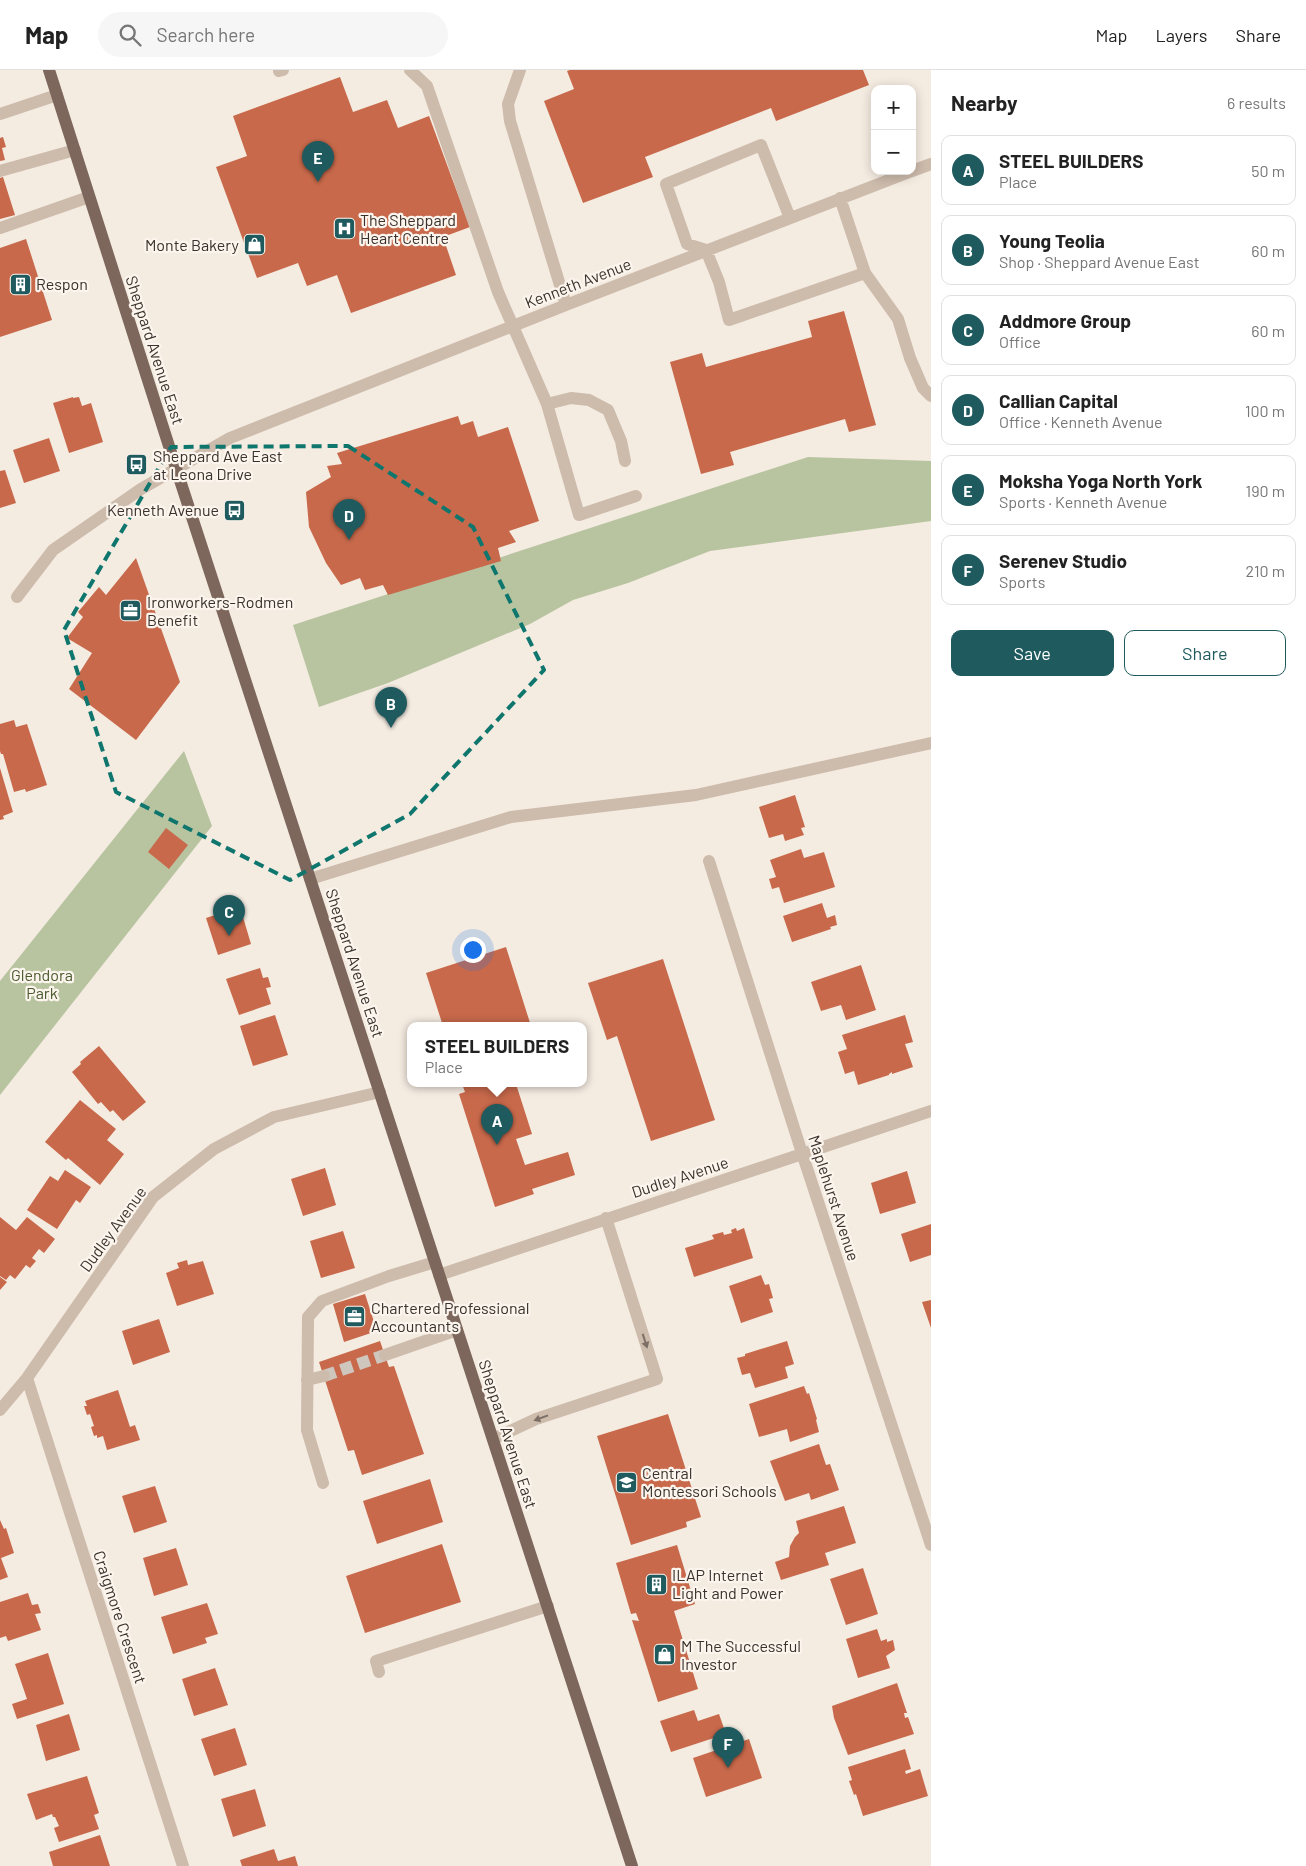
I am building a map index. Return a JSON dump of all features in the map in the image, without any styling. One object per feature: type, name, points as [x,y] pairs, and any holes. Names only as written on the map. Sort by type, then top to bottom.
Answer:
[{"type":"main road","name":"Sheppard Avenue East","points":[[48,70],[632,1866]]},
{"type":"street","points":[[410,70],[427,86],[498,292],[547,404],[579,515],[636,496]]},
{"type":"street","points":[[520,70],[508,104],[510,121],[566,305]]},
{"type":"street","points":[[0,114],[57,95]]},
{"type":"street","points":[[790,218],[761,146],[666,184],[687,244],[706,250],[719,282],[729,320],[865,273]]},
{"type":"street","points":[[0,171],[74,150]]},
{"type":"street","name":"Kenneth Avenue","points":[[916,170],[931,164]]},
{"type":"street","name":"Kenneth Avenue","points":[[17,597],[53,550],[141,489],[240,434],[901,175]]},
{"type":"street","points":[[0,228],[89,197]]},
{"type":"street","points":[[840,198],[865,273],[898,319],[910,358],[924,388],[931,396]]},
{"type":"street","points":[[547,404],[571,398],[590,400],[608,410],[621,441],[625,460]]},
{"type":"street","points":[[310,879],[511,817],[696,795],[931,743]]},
{"type":"street","name":"Maplehurst Avenue","points":[[709,861],[802,1153],[931,1545]]},
{"type":"street","name":"Dudley Avenue","points":[[0,1410],[26,1378],[152,1197],[214,1149],[274,1118],[380,1092]]},
{"type":"street","name":"Dudley Avenue","points":[[440,1275],[931,1111]]},
{"type":"street","points":[[493,1439],[536,1419],[658,1379],[606,1218]]},
{"type":"street","points":[[323,1483],[308,1430],[308,1317],[322,1301],[389,1276],[435,1262]]},
{"type":"street","points":[[385,1355],[457,1330]]},
{"type":"street","points":[[307,1380],[324,1376]]},
{"type":"street","name":"Craigmore Crescent","points":[[26,1378],[183,1866]]},
{"type":"street","points":[[379,1672],[376,1661],[548,1606]]},
{"type":"highlighted area","points":[[348,446],[473,527],[544,670],[410,814],[290,880],[116,792],[64,630],[171,447]]},
{"type":"green space","points":[[808,457],[931,461],[931,521],[710,551],[628,583],[573,600],[530,624],[388,683],[319,707],[293,625]]},
{"type":"green space","name":"Glendora Park","points":[[184,751],[212,826],[0,1095],[0,981]]},
{"type":"building","points":[[863,70],[869,85],[776,121],[771,108],[645,157],[653,177],[583,203],[544,101],[574,89],[567,71]]},
{"type":"building","points":[[340,77],[353,112],[387,100],[398,128],[429,116],[470,227],[443,237],[456,275],[351,313],[337,275],[307,286],[298,263],[257,278],[216,167],[247,156],[233,116]]},
{"type":"building","points":[[3,137],[6,147],[2,148],[5,160],[0,161],[0,138]]},
{"type":"building","points":[[3,177],[15,215],[0,219],[0,178]]},
{"type":"building","name":"Respon","points":[[26,239],[52,320],[0,337],[0,248]]},
{"type":"building","points":[[844,311],[876,425],[849,432],[845,419],[730,452],[734,465],[701,474],[670,362],[702,353],[706,367],[812,337],[808,321]]},
{"type":"building","points":[[79,397],[82,406],[91,403],[103,442],[69,453],[53,403]]},
{"type":"building","points":[[458,416],[461,425],[473,421],[478,437],[508,427],[539,521],[509,531],[516,542],[498,548],[501,561],[388,595],[383,585],[365,590],[360,578],[341,585],[326,563],[309,527],[306,492],[331,477],[327,466],[342,464],[337,453]]},
{"type":"building","points":[[49,438],[60,471],[24,483],[13,450]]},
{"type":"building","points":[[5,470],[16,503],[0,508],[0,471]]},
{"type":"building","points":[[136,558],[180,682],[136,740],[69,689],[92,653],[67,638],[83,617],[78,612],[99,587],[106,595]]},
{"type":"building","points":[[14,720],[16,727],[27,724],[47,785],[26,792],[25,789],[14,792],[3,754],[0,751],[0,724]]},
{"type":"building","points":[[0,768],[13,812],[3,816],[4,819],[0,820]]},
{"type":"building","points":[[795,795],[805,827],[801,828],[804,835],[785,841],[783,834],[769,838],[759,807]]},
{"type":"building","points":[[166,828],[188,845],[169,869],[148,852]]},
{"type":"building","points":[[801,849],[804,858],[824,852],[835,887],[784,903],[779,887],[772,889],[769,879],[776,877],[770,860]]},
{"type":"building","points":[[822,903],[827,918],[835,915],[837,925],[830,927],[831,929],[792,942],[783,916]]},
{"type":"building","points":[[240,907],[251,944],[218,955],[206,918]]},
{"type":"building","points":[[506,947],[530,1022],[442,1022],[426,973]]},
{"type":"building","points":[[663,959],[715,1120],[651,1141],[617,1036],[607,1040],[588,983]]},
{"type":"building","points":[[861,965],[876,1010],[846,1020],[841,1005],[821,1011],[811,982]]},
{"type":"building","points":[[260,968],[263,978],[268,977],[271,987],[266,988],[271,1004],[239,1015],[226,979]]},
{"type":"building","points":[[275,1015],[288,1055],[253,1066],[240,1026]]},
{"type":"building","points":[[905,1015],[913,1042],[905,1044],[913,1067],[892,1074],[892,1072],[889,1075],[858,1085],[854,1071],[845,1074],[838,1052],[847,1049],[842,1035]]},
{"type":"building","points":[[99,1046],[146,1102],[123,1121],[113,1110],[110,1112],[101,1102],[98,1104],[72,1072],[81,1064],[80,1062]]},
{"type":"building","points":[[463,1087],[517,1087],[532,1134],[516,1139],[525,1165],[568,1152],[575,1175],[532,1189],[534,1194],[495,1207],[459,1094],[465,1092]]},
{"type":"building","points":[[80,1100],[116,1129],[107,1140],[124,1154],[100,1185],[68,1158],[66,1160],[45,1142]]},
{"type":"building","points":[[325,1168],[336,1205],[303,1216],[291,1179]]},
{"type":"building","points":[[65,1170],[91,1187],[80,1203],[76,1200],[57,1229],[27,1210],[50,1176],[58,1181]]},
{"type":"building","points":[[907,1171],[916,1203],[880,1214],[871,1183]]},
{"type":"building","points":[[0,1217],[16,1230],[27,1217],[55,1239],[44,1253],[39,1249],[32,1258],[36,1261],[30,1268],[26,1265],[15,1279],[10,1275],[6,1280],[0,1276]]},
{"type":"building","points":[[931,1224],[931,1255],[910,1262],[901,1234]]},
{"type":"building","points":[[736,1228],[737,1231],[744,1228],[753,1258],[694,1277],[685,1248],[714,1239],[712,1235],[723,1232],[724,1235],[732,1233],[731,1230]]},
{"type":"building","points":[[343,1231],[355,1268],[321,1278],[310,1241]]},
{"type":"building","points":[[187,1260],[188,1265],[203,1261],[214,1294],[177,1306],[166,1273],[179,1268],[177,1263]]},
{"type":"building","points":[[761,1275],[765,1285],[769,1284],[773,1298],[769,1299],[773,1312],[741,1323],[729,1286]]},
{"type":"building","points":[[0,1277],[7,1282],[0,1290]]},
{"type":"building","points":[[365,1294],[377,1331],[344,1342],[333,1304]]},
{"type":"building","points":[[931,1300],[931,1328],[922,1302]]},
{"type":"building","points":[[159,1319],[170,1352],[133,1365],[122,1331]]},
{"type":"building","points":[[380,1341],[389,1367],[394,1366],[424,1454],[362,1475],[354,1450],[348,1451],[319,1362]]},
{"type":"building","points":[[787,1341],[794,1364],[785,1367],[788,1378],[755,1388],[750,1373],[742,1375],[737,1358]]},
{"type":"building","points":[[804,1386],[807,1394],[809,1393],[819,1432],[790,1442],[787,1429],[759,1437],[749,1404]]},
{"type":"building","points":[[118,1390],[130,1427],[135,1425],[140,1440],[107,1450],[103,1436],[97,1438],[97,1435],[94,1436],[91,1427],[94,1426],[90,1414],[87,1415],[84,1406],[87,1406],[85,1401]]},
{"type":"building","points":[[668,1414],[701,1517],[686,1522],[687,1527],[631,1545],[597,1436]]},
{"type":"building","points":[[819,1444],[826,1465],[830,1464],[839,1490],[811,1500],[809,1493],[785,1501],[770,1461]]},
{"type":"building","points":[[430,1479],[443,1522],[377,1544],[363,1501]]},
{"type":"building","points":[[155,1486],[167,1522],[134,1533],[122,1496]]},
{"type":"building","points":[[844,1506],[856,1543],[825,1553],[829,1565],[781,1580],[775,1562],[789,1557],[790,1546],[799,1533],[796,1521]]},
{"type":"building","points":[[0,1520],[4,1529],[6,1528],[14,1553],[1,1558],[8,1577],[0,1580]]},
{"type":"building","points":[[442,1544],[461,1602],[365,1633],[346,1576]]},
{"type":"building","points":[[677,1545],[695,1604],[674,1611],[698,1689],[658,1702],[632,1620],[639,1621],[636,1613],[631,1614],[616,1563]]},
{"type":"building","points":[[176,1548],[188,1585],[154,1596],[143,1558]]},
{"type":"building","points":[[863,1568],[878,1614],[846,1625],[830,1579]]},
{"type":"building","points":[[28,1593],[32,1605],[38,1604],[41,1613],[35,1614],[41,1630],[8,1641],[6,1636],[0,1638],[0,1602]]},
{"type":"building","points":[[207,1603],[218,1634],[205,1638],[207,1643],[173,1654],[161,1617]]},
{"type":"building","points":[[877,1629],[881,1641],[893,1640],[895,1650],[886,1656],[890,1668],[858,1678],[846,1639]]},
{"type":"building","points":[[48,1653],[64,1704],[17,1719],[12,1704],[27,1699],[15,1664]]},
{"type":"building","points":[[215,1668],[228,1705],[194,1716],[182,1679]]},
{"type":"building","points":[[897,1683],[907,1713],[904,1713],[905,1718],[908,1717],[914,1734],[848,1755],[834,1718],[832,1706]]},
{"type":"building","points":[[694,1710],[698,1721],[719,1714],[726,1734],[671,1752],[660,1721]]},
{"type":"building","points":[[69,1714],[80,1750],[46,1761],[36,1725]]},
{"type":"building","points":[[235,1728],[247,1765],[214,1776],[201,1739]]},
{"type":"building","points":[[749,1739],[762,1778],[706,1797],[693,1758]]},
{"type":"building","points":[[905,1749],[911,1769],[905,1771],[906,1774],[920,1769],[928,1796],[863,1816],[856,1794],[854,1795],[849,1781],[852,1780],[848,1767]]},
{"type":"building","points":[[87,1776],[99,1813],[94,1815],[99,1829],[59,1842],[54,1828],[59,1826],[55,1817],[52,1814],[36,1820],[27,1794]]},
{"type":"building","points":[[255,1789],[266,1826],[233,1837],[221,1799]]},
{"type":"building","points":[[100,1835],[110,1866],[53,1866],[49,1852]]},
{"type":"building","points":[[274,1849],[278,1861],[295,1856],[298,1866],[242,1866],[240,1860]]},
{"type":"tunnel","points":[[324,1376],[385,1355]]},
{"type":"place","name":"Moksha Yoga North York","points":[[318,182]]},
{"type":"place","name":"The Sheppard Heart Centre","points":[[344,229]]},
{"type":"place","name":"Monte Bakery","points":[[255,245]]},
{"type":"place","name":"Respon","points":[[20,284]]},
{"type":"place","name":"Sheppard Ave East at Leona Drive","points":[[137,465]]},
{"type":"place","name":"Kenneth Avenue","points":[[235,510]]},
{"type":"place","name":"Callian Capital","points":[[349,540]]},
{"type":"place","name":"Ironworkers-Rodmen Benefit","points":[[131,611]]},
{"type":"place","name":"Young Teolia","points":[[391,728]]},
{"type":"place","name":"Addmore Group","points":[[229,936]]},
{"type":"place","name":"STEEL BUILDERS","points":[[497,1145]]},
{"type":"place","name":"Chartered Professional Accountants","points":[[355,1317]]},
{"type":"place","name":"Central Montessori Schools","points":[[626,1482]]},
{"type":"place","name":"ILAP Internet Light and Power","points":[[656,1584]]},
{"type":"place","name":"M The Successful Investor","points":[[665,1655]]},
{"type":"place","name":"Serenev Studio","points":[[728,1768]]}]
